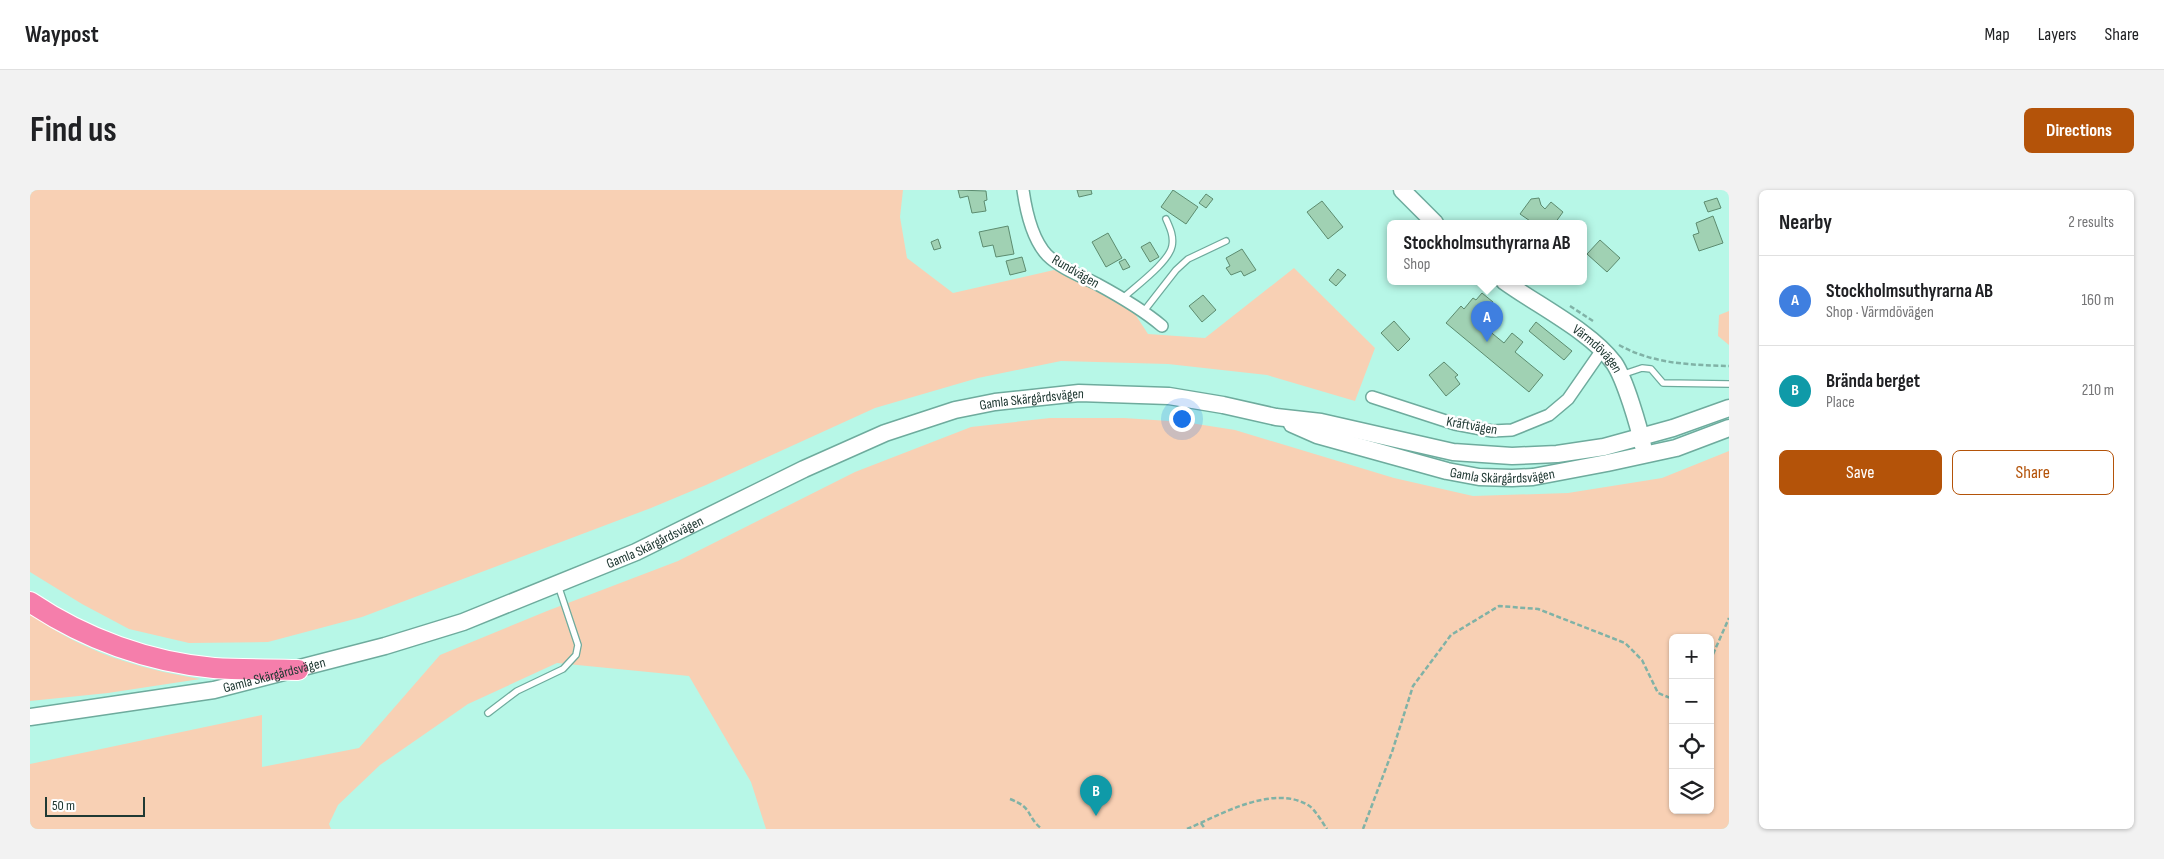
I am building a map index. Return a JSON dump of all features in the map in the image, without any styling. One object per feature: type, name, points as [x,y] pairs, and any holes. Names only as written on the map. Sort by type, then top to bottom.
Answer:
[{"type":"highway","points":[[30,602],[75,628],[110,644],[146,656],[215,668],[298,670]]},
{"type":"main road","points":[[1402,190],[1433,220]]},
{"type":"main road","name":"Värmdövägen","points":[[1510,285],[1576,329],[1607,346],[1620,375],[1645,453]]},
{"type":"main road","name":"Gamla Skärgårdsvägen","points":[[30,717],[214,690],[298,670],[463,622],[636,552],[848,448],[885,433],[955,410],[1042,395],[1124,393],[1178,397],[1223,404],[1276,417],[1321,422],[1419,445],[1482,456],[1557,454],[1604,447],[1729,408]]},
{"type":"main road","name":"Gamla Skärgårdsvägen","points":[[1276,417],[1316,435],[1389,457],[1479,477],[1533,477],[1606,463],[1645,453],[1676,448],[1729,428]]},
{"type":"street","name":"Rundvägen","points":[[1023,190],[1029,219],[1047,255],[1058,264],[1123,298],[1144,311],[1162,326]]},
{"type":"street","name":"Kräftvägen","points":[[1372,397],[1455,424],[1492,431],[1512,430],[1549,414],[1568,399],[1607,346]]},
{"type":"lane","points":[[1123,298],[1169,255],[1173,244],[1172,233],[1166,219]]},
{"type":"lane","points":[[1144,311],[1182,264],[1188,259],[1226,241]]},
{"type":"lane","points":[[1620,375],[1642,368],[1651,369],[1663,383],[1729,384]]},
{"type":"lane","points":[[488,712],[517,692],[563,669],[576,656],[578,645],[558,585]]},
{"type":"path","points":[[1607,346],[1662,361],[1689,365],[1729,366]]},
{"type":"path","points":[[1363,829],[1392,752],[1413,686],[1451,635],[1499,606],[1538,609],[1625,643],[1642,660],[1658,693],[1669,697]]},
{"type":"path","points":[[1714,652],[1729,618]]},
{"type":"path","points":[[1187,829],[1253,801],[1290,798],[1309,806],[1327,829]]},
{"type":"path","points":[[1010,799],[1024,804],[1042,829]]},
{"type":"path","points":[[1201,823],[1205,829]]},
{"type":"shaded area","points":[[30,190],[903,190],[900,217],[907,258],[953,293],[1054,270],[1120,301],[1135,314],[1148,334],[1205,338],[1294,268],[1375,348],[1355,401],[1267,375],[1168,364],[1061,361],[978,378],[875,408],[651,508],[362,617],[268,642],[189,643],[129,629],[82,604],[30,572]]},
{"type":"shaded area","points":[[1729,311],[1729,345],[1718,336],[1719,315]]},
{"type":"shaded area","points":[[1050,418],[1124,418],[1184,422],[1235,430],[1394,478],[1473,496],[1568,493],[1662,478],[1729,451],[1729,829],[766,829],[751,782],[689,676],[557,663],[468,704],[380,765],[338,805],[329,824],[331,829],[30,829],[30,764],[262,715],[262,767],[359,748],[440,655],[547,611],[678,561],[855,472],[971,427]]},
{"type":"shaded area","points":[[30,614],[70,639],[111,657],[154,670],[200,679],[108,693],[30,701]]},
{"type":"building","points":[[958,190],[986,191],[987,200],[984,201],[986,211],[972,213],[968,196],[960,198]]},
{"type":"building","points":[[1077,190],[1091,190],[1092,194],[1079,197]]},
{"type":"building","points":[[1173,190],[1198,207],[1186,224],[1161,207]]},
{"type":"building","points":[[1206,194],[1213,199],[1206,208],[1199,203]]},
{"type":"building","points":[[1539,198],[1541,205],[1545,209],[1551,202],[1563,212],[1557,220],[1529,220],[1520,214],[1531,199]]},
{"type":"building","points":[[1717,198],[1721,208],[1708,212],[1704,202]]},
{"type":"building","points":[[1322,201],[1343,227],[1328,239],[1307,212]]},
{"type":"building","points":[[1713,216],[1723,243],[1699,251],[1693,235],[1699,233],[1696,223]]},
{"type":"building","points":[[1008,226],[1014,254],[996,257],[993,245],[983,247],[979,232]]},
{"type":"building","points":[[1108,233],[1122,258],[1106,267],[1092,242]]},
{"type":"building","points":[[938,239],[941,248],[934,250],[931,242]]},
{"type":"building","points":[[1600,240],[1620,258],[1607,272],[1587,254]]},
{"type":"building","points":[[1150,242],[1159,257],[1150,262],[1141,247]]},
{"type":"building","points":[[1242,249],[1256,270],[1244,276],[1241,271],[1231,275],[1226,268],[1230,266],[1226,258]]},
{"type":"building","points":[[1022,257],[1026,271],[1010,275],[1006,261]]},
{"type":"building","points":[[1125,259],[1130,267],[1123,270],[1119,262]]},
{"type":"building","points":[[1338,269],[1346,275],[1336,286],[1329,280]]},
{"type":"building","points":[[1482,293],[1493,302],[1477,321],[1504,343],[1512,333],[1523,342],[1515,352],[1543,375],[1529,392],[1446,323],[1461,306],[1464,309],[1473,298],[1476,300]]},
{"type":"building","points":[[1203,295],[1216,310],[1202,322],[1189,306]]},
{"type":"building","points":[[1394,321],[1410,339],[1398,351],[1381,333]]},
{"type":"building","points":[[1536,322],[1572,351],[1564,360],[1529,331]]},
{"type":"building","points":[[1444,362],[1458,375],[1455,377],[1460,384],[1446,396],[1429,375]]},
{"type":"place","name":"Stockholmsuthyrarna AB","points":[[1487,342]]},
{"type":"place","name":"Brända berget","points":[[1096,816]]}]
